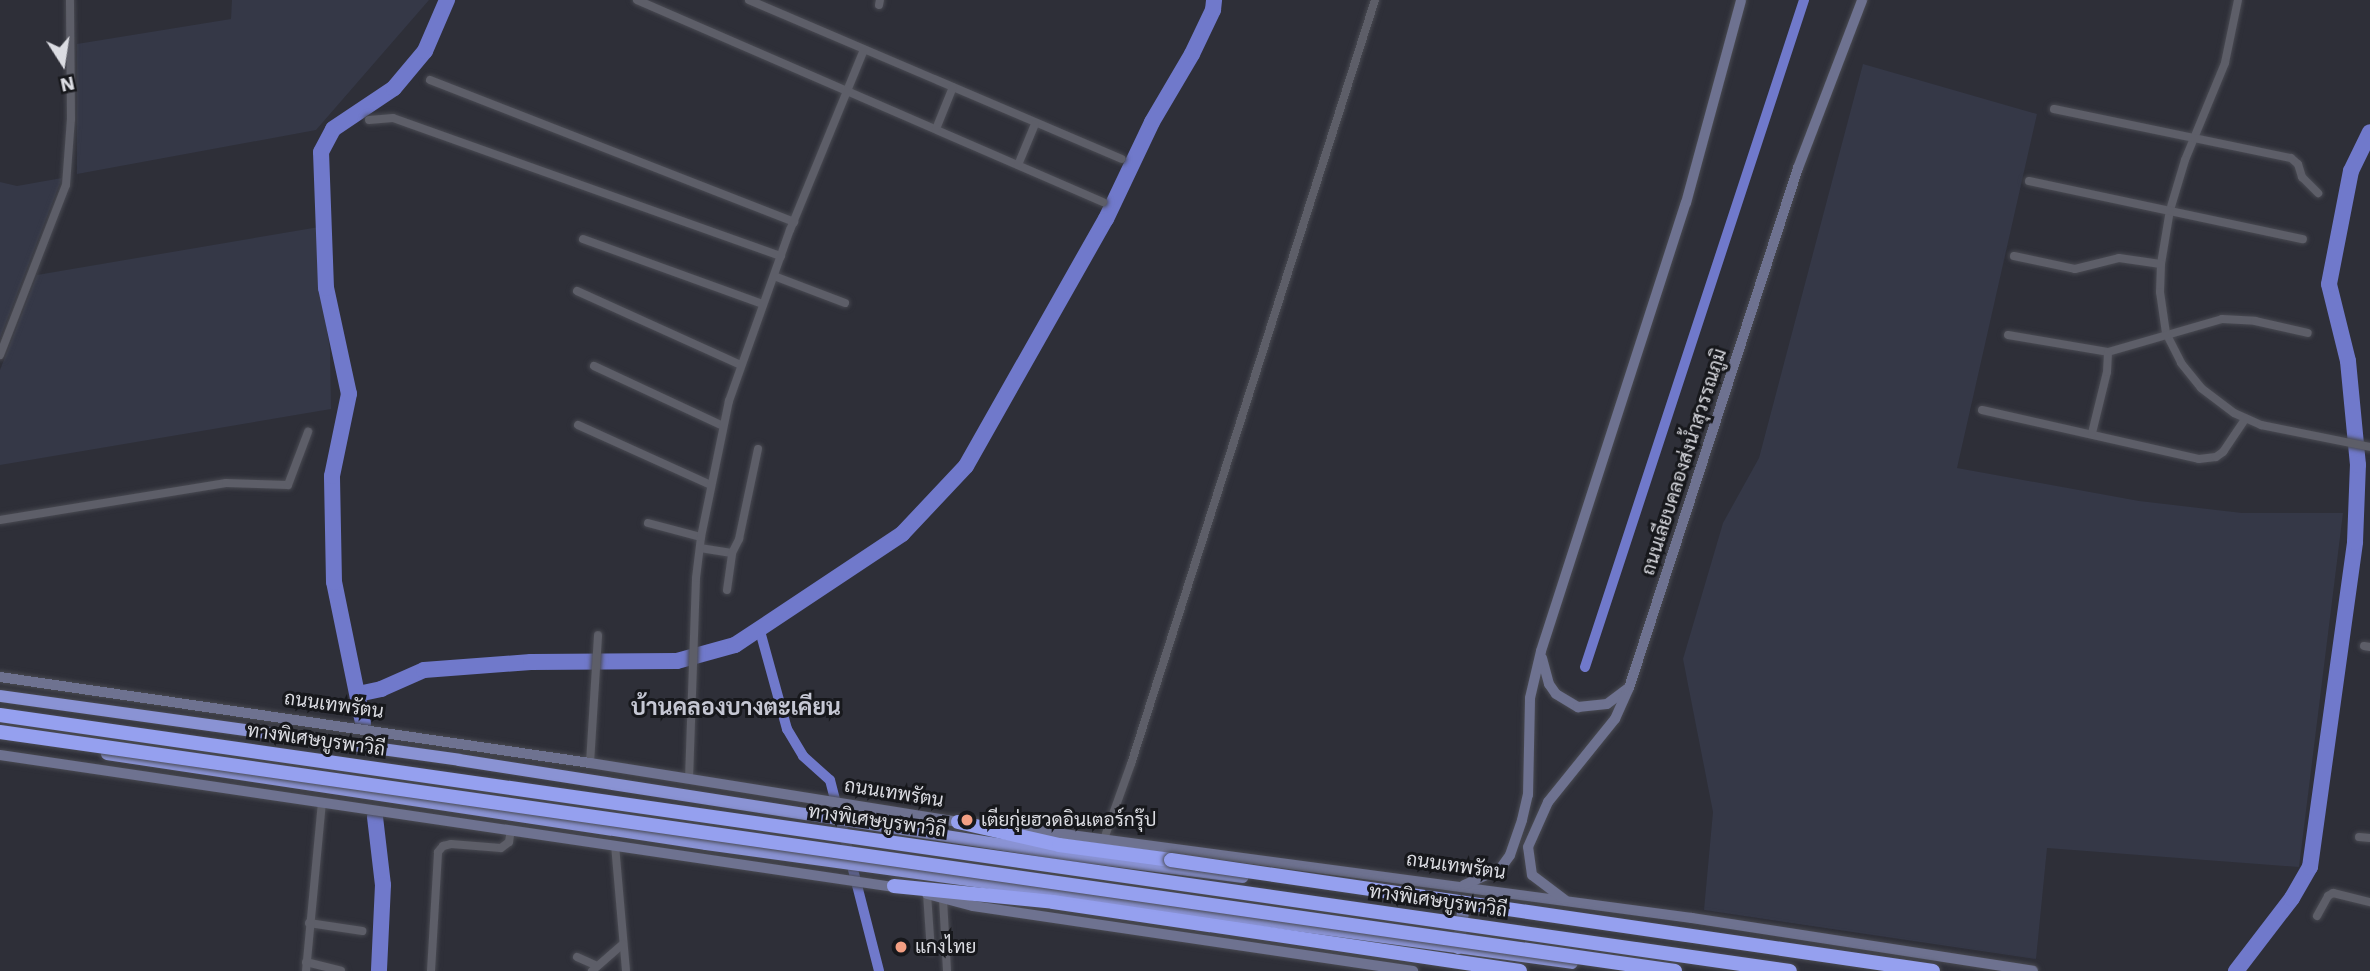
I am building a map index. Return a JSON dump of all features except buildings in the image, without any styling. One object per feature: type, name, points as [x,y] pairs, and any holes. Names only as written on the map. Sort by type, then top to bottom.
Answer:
[{"type":"highway","name":"ถนนเทพรัตน","points":[[0,696],[460,760],[1060,854],[1693,935],[1912,971]]},
{"type":"highway","name":"ทางพิเศษบูรพาวิถี","points":[[0,715],[1790,971]]},
{"type":"highway","name":"ทางพิเศษบูรพาวิถี","points":[[0,732],[1675,971]]},
{"type":"highway","points":[[0,738],[706,844],[1628,971]]},
{"type":"highway","points":[[958,822],[1059,845],[1933,971]]},
{"type":"highway","points":[[894,886],[1054,902],[1165,917],[1520,971]]},
{"type":"highway","points":[[1458,948],[1464,905]]},
{"type":"main road","points":[[1462,886],[1500,869],[1510,855],[1522,820],[1528,795],[1530,698],[1541,651],[1686,203],[1741,0]]},
{"type":"main road","name":"ถนนเลียบคลองส่งน้ำสุวรรณภูมิ","points":[[1567,902],[1532,874],[1528,866],[1528,847],[1548,802],[1615,719],[1629,688],[1798,168],[1861,0]]},
{"type":"main road","points":[[1541,651],[1549,684],[1567,703],[1591,708],[1607,704],[1629,688]]},
{"type":"main road","name":"ถนนเทพรัตน","points":[[0,677],[590,762],[958,822],[1050,830],[1688,917],[2033,971]]},
{"type":"main road","points":[[0,755],[894,886],[943,899],[1413,971]]},
{"type":"street","points":[[0,355],[66,185],[70,135],[70,0]]},
{"type":"street","points":[[637,0],[1103,202]]},
{"type":"street","points":[[749,0],[1122,159]]},
{"type":"street","points":[[1104,839],[1131,764],[1375,0]]},
{"type":"street","points":[[2238,0],[2225,63],[2194,138],[2170,210],[2161,264],[2160,292],[2166,333],[2181,363],[2201,388],[2245,419],[2370,446]]},
{"type":"street","points":[[689,779],[701,537],[723,426],[741,365],[781,256],[864,50]]},
{"type":"street","points":[[430,80],[794,222]]},
{"type":"street","points":[[936,129],[953,87]]},
{"type":"street","points":[[2054,109],[2291,158],[2298,163],[2302,177],[2318,193]]},
{"type":"street","points":[[369,120],[384,116],[393,118],[781,256]]},
{"type":"street","points":[[1018,165],[1035,124]]},
{"type":"street","points":[[2029,181],[2302,239]]},
{"type":"street","points":[[583,239],[763,304]]},
{"type":"street","points":[[2014,256],[2075,269],[2119,258],[2161,264]]},
{"type":"street","points":[[774,276],[845,303]]},
{"type":"street","points":[[578,290],[741,365]]},
{"type":"street","points":[[2008,335],[2108,352],[2166,333],[2222,319],[2240,319],[2308,332]]},
{"type":"street","points":[[2092,433],[2108,352]]},
{"type":"street","points":[[594,366],[723,426]]},
{"type":"street","points":[[1982,410],[2208,459],[2223,452],[2245,419]]},
{"type":"street","points":[[578,425],[711,485]]},
{"type":"street","points":[[0,520],[226,483],[288,485],[292,482],[308,432]]},
{"type":"street","points":[[727,590],[732,553],[739,539],[758,449]]},
{"type":"street","points":[[648,523],[701,537]]},
{"type":"street","points":[[700,548],[732,553]]},
{"type":"street","points":[[590,762],[598,635]]},
{"type":"street","points":[[322,802],[306,966],[341,971]]},
{"type":"street","points":[[431,971],[438,852],[443,846],[451,844],[501,848],[509,842],[511,830]]},
{"type":"street","points":[[2359,837],[2370,838]]},
{"type":"street","points":[[615,845],[626,971]]},
{"type":"street","points":[[2318,916],[2328,896],[2333,893],[2370,902]]},
{"type":"street","points":[[927,894],[931,951]]},
{"type":"street","points":[[943,899],[947,971]]},
{"type":"street","points":[[309,923],[362,931]]},
{"type":"street","points":[[577,957],[594,969],[623,944]]},
{"type":"shaded area","points":[[232,0],[429,0],[316,130],[77,174],[77,44],[231,19]]},
{"type":"shaded area","points":[[1863,64],[2037,114],[1957,468],[2139,501],[2242,513],[2343,513],[2299,867],[2047,848],[2036,959],[1704,910],[1713,812],[1683,659],[1723,523],[1759,458]]},
{"type":"shaded area","points":[[62,178],[0,338],[0,182],[17,186]]},
{"type":"shaded area","points":[[319,227],[317,260],[330,350],[331,409],[0,465],[0,370],[37,275]]},
{"type":"waterway","points":[[363,723],[334,582],[332,476],[349,394],[326,288],[321,152],[333,129],[394,88],[425,51],[447,0]]},
{"type":"waterway","points":[[358,694],[381,689],[424,670],[531,662],[677,661],[735,645],[902,534],[966,466],[1106,219],[1152,122],[1192,54],[1213,10],[1214,0]]},
{"type":"waterway","points":[[1585,667],[1804,0]]},
{"type":"waterway","points":[[2236,971],[2292,898],[2310,867],[2355,542],[2358,465],[2348,361],[2329,284],[2351,171],[2370,132]]},
{"type":"waterway","points":[[760,631],[787,729],[803,756],[830,780],[879,971]]},
{"type":"waterway","points":[[375,817],[383,885],[379,971]]},
{"type":"place","name":"เตียกุ่ยฮวดอินเตอร์กรุ๊ป","points":[[967,820]]},
{"type":"place","name":"แกงไทย","points":[[901,947]]},
{"type":"district","name":"บ้านคลองบางตะเคียน","points":[[736,708]]}]
